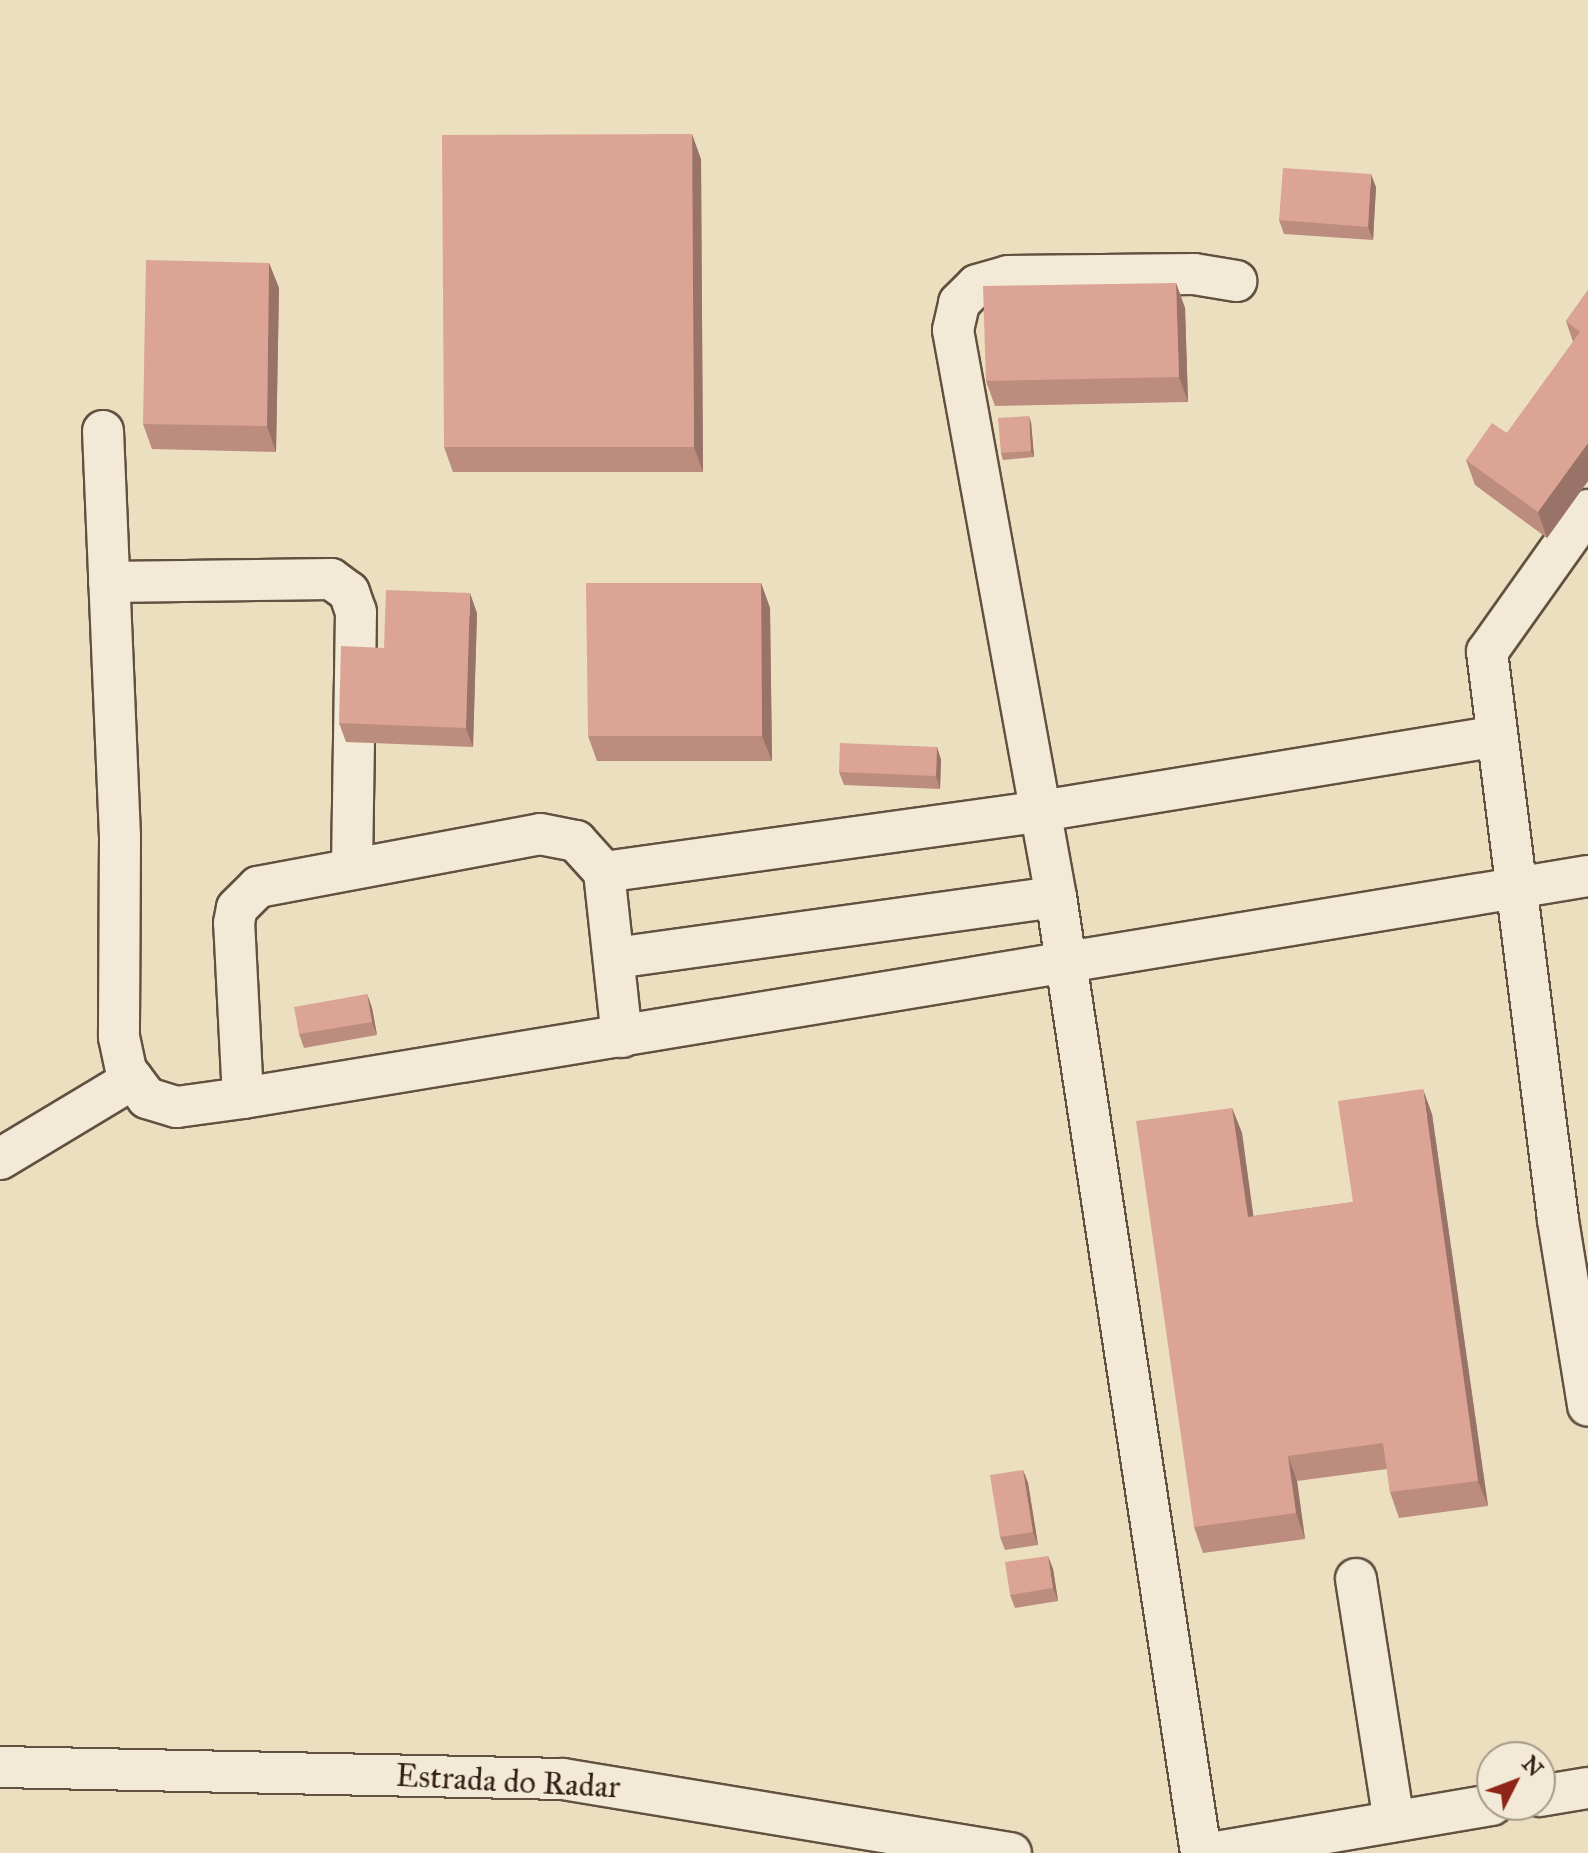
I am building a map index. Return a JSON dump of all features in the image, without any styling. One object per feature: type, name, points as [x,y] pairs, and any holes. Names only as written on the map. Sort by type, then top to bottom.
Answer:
[{"type":"street","points":[[1201,1853],[1056,897],[953,330],[959,303],[977,285],[1008,276],[1194,274],[1236,281]]},
{"type":"street","points":[[103,431],[120,837],[119,1037],[133,1079],[147,1098],[177,1107],[1067,965],[1515,886],[1588,876]]},
{"type":"street","points":[[1586,1382],[1573,1218],[1515,886],[1487,652],[1588,510]]},
{"type":"street","points":[[109,582],[331,579],[349,592],[356,612],[352,867]]},
{"type":"street","points":[[604,872],[1041,811],[1497,736]]},
{"type":"street","points":[[243,1098],[237,908],[258,887],[272,881],[352,867],[558,834],[576,841],[604,872],[622,1037]]},
{"type":"street","points":[[615,958],[1056,897]]},
{"type":"street","points":[[0,1159],[133,1079]]},
{"type":"street","points":[[1356,1579],[1394,1821]]},
{"type":"street","name":"Estrada do Radar","points":[[0,1767],[563,1779],[1011,1853]]},
{"type":"street","points":[[1556,1793],[1588,1788]]},
{"type":"street","points":[[1210,1853],[1476,1808]]},
{"type":"building","points":[[692,134],[694,447],[444,447],[442,135]]},
{"type":"building","points":[[1283,168],[1371,174],[1368,227],[1279,220]]},
{"type":"building","points":[[146,260],[269,263],[267,426],[143,424]]},
{"type":"building","points":[[1176,283],[1179,377],[986,381],[983,286]]},
{"type":"building","points":[[1588,290],[1588,443],[1538,512],[1466,460],[1492,423],[1507,433],[1580,332],[1566,321]]},
{"type":"building","points":[[1029,416],[1031,451],[1001,453],[998,418]]},
{"type":"building","points":[[586,583],[761,583],[762,736],[588,736]]},
{"type":"building","points":[[386,590],[470,593],[466,728],[339,723],[341,646],[384,648]]},
{"type":"building","points":[[840,743],[937,747],[936,776],[839,772]]},
{"type":"building","points":[[367,994],[372,1022],[299,1034],[294,1007]]},
{"type":"building","points":[[1423,1089],[1478,1481],[1390,1492],[1383,1443],[1288,1456],[1296,1513],[1194,1527],[1136,1121],[1232,1108],[1248,1217],[1353,1202],[1338,1101]]},
{"type":"building","points":[[1023,1470],[1033,1532],[1000,1537],[990,1475]]},
{"type":"building","points":[[1048,1556],[1053,1588],[1010,1595],[1005,1562]]}]
